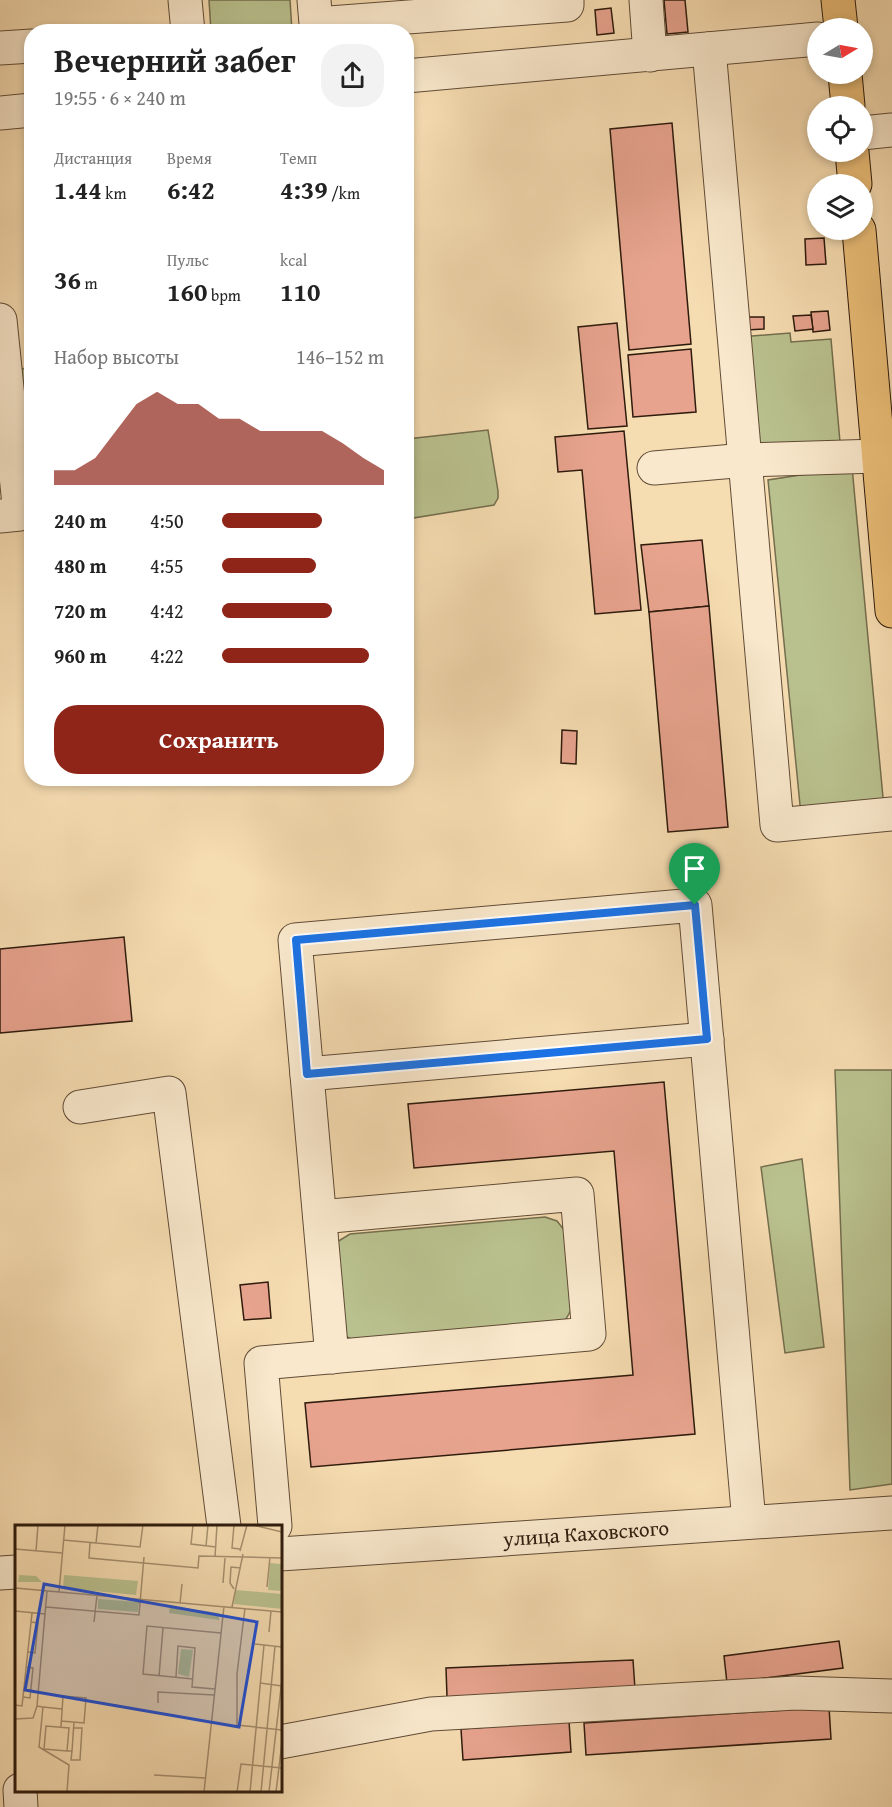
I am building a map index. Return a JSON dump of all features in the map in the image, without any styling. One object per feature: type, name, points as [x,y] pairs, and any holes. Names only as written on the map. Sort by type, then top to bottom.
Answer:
[{"type":"main road","points":[[838,0],[840,18]]},
{"type":"main road","points":[[860,240],[892,611]]},
{"type":"street","points":[[185,0],[187,24]]},
{"type":"street","points":[[314,0],[316,24],[567,5],[567,0]]},
{"type":"street","points":[[646,0],[651,54]]},
{"type":"street","points":[[414,75],[807,40]]},
{"type":"street","points":[[0,48],[24,46]]},
{"type":"street","points":[[709,49],[777,825],[892,814]]},
{"type":"street","points":[[0,113],[24,111]]},
{"type":"street","points":[[873,132],[892,130]]},
{"type":"street","points":[[0,320],[20,514],[0,516]]},
{"type":"street","points":[[654,468],[746,460],[878,456]]},
{"type":"street","points":[[332,1357],[296,940],[695,905],[749,1522]]},
{"type":"street","points":[[307,1074],[707,1039]]},
{"type":"street","points":[[80,1107],[169,1093],[224,1525]]},
{"type":"street","points":[[275,1525],[261,1363],[589,1334],[577,1194],[320,1216]]},
{"type":"street","name":"улица Каховского","points":[[282,1554],[892,1513]]},
{"type":"street","points":[[0,1573],[15,1572]]},
{"type":"street","points":[[282,1742],[431,1714],[795,1694],[892,1696]]},
{"type":"street","points":[[20,1792],[21,1807]]},
{"type":"green space","points":[[209,0],[290,0],[292,24],[211,24]]},
{"type":"green space","points":[[790,333],[791,342],[831,339],[840,442],[749,450],[740,337]]},
{"type":"green space","points":[[19,369],[24,369],[24,427]]},
{"type":"green space","points":[[488,430],[498,491],[498,498],[494,505],[414,518],[414,438]]},
{"type":"green space","points":[[852,467],[884,808],[801,815],[768,480]]},
{"type":"green space","points":[[835,1070],[892,1070],[892,1484],[850,1490]]},
{"type":"green space","points":[[802,1159],[824,1347],[785,1353],[761,1167]]},
{"type":"green space","points":[[545,1217],[557,1221],[565,1231],[571,1310],[566,1319],[554,1326],[360,1343],[347,1337],[340,1326],[337,1242],[350,1234]]},
{"type":"building","points":[[664,0],[685,0],[688,32],[667,34]]},
{"type":"building","points":[[611,8],[614,33],[597,35],[595,10]]},
{"type":"building","points":[[672,123],[691,344],[629,350],[610,129]]},
{"type":"building","points":[[805,239],[824,240],[826,264],[806,265]]},
{"type":"building","points":[[828,311],[830,330],[813,332],[811,312]]},
{"type":"building","points":[[811,315],[813,329],[795,331],[793,316]]},
{"type":"building","points":[[746,317],[764,317],[764,329],[746,330]]},
{"type":"building","points":[[617,323],[627,426],[588,429],[578,327]]},
{"type":"building","points":[[691,349],[696,412],[633,417],[628,355]]},
{"type":"building","points":[[624,431],[641,610],[595,614],[582,470],[558,472],[555,437]]},
{"type":"building","points":[[702,540],[709,606],[649,612],[641,545]]},
{"type":"building","points":[[709,606],[728,827],[668,832],[649,612]]},
{"type":"building","points":[[562,730],[577,731],[576,764],[561,763]]},
{"type":"building","points":[[124,937],[132,1021],[0,1033],[0,949]]},
{"type":"building","points":[[664,1082],[695,1434],[311,1467],[305,1403],[633,1375],[614,1151],[414,1168],[408,1104]]},
{"type":"building","points":[[268,1282],[271,1318],[244,1320],[240,1285]]},
{"type":"building","points":[[839,1641],[843,1668],[727,1683],[724,1656]]},
{"type":"building","points":[[633,1660],[635,1689],[447,1697],[446,1668]]},
{"type":"building","points":[[829,1707],[831,1739],[586,1755],[584,1723]]},
{"type":"building","points":[[569,1721],[571,1752],[463,1760],[461,1729]]},
{"type":"route","points":[[695,905],[707,1039],[307,1074],[296,940],[695,905]]}]
